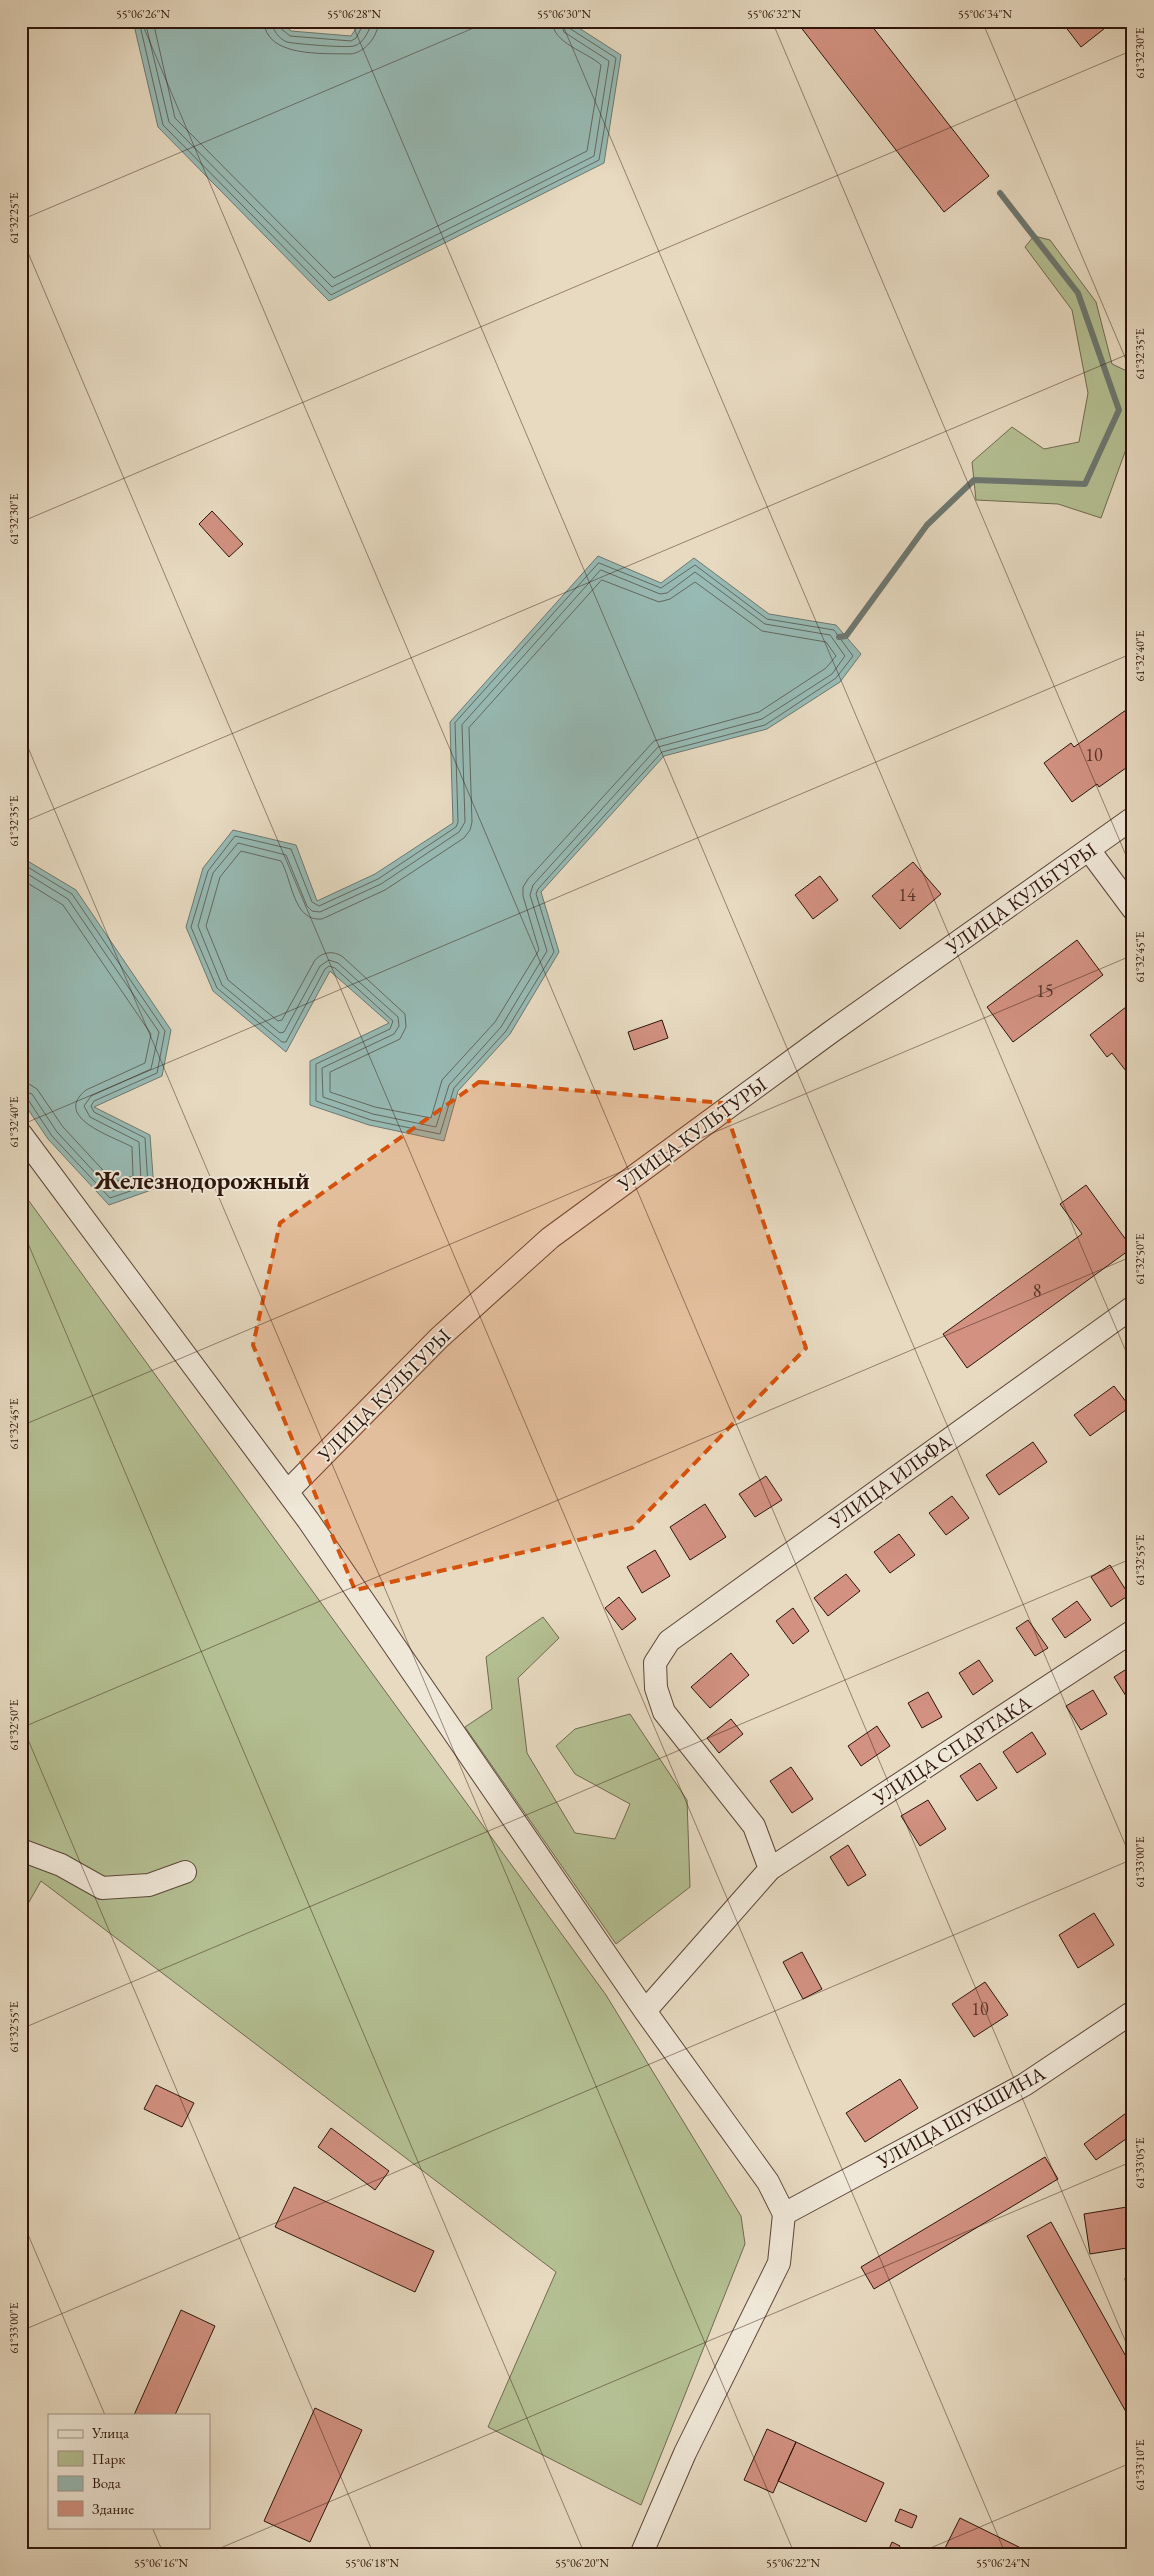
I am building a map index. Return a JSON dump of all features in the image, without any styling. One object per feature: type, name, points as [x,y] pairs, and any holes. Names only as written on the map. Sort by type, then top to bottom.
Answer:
[{"type":"street","name":"УЛИЦА КУЛЬТУРЫ","points":[[287,1492],[440,1338],[550,1238],[830,1032],[1133,818]]},
{"type":"street","points":[[1089,850],[1133,909]]},
{"type":"street","points":[[21,1134],[287,1492],[645,2011],[768,2182],[784,2214],[779,2263],[685,2453],[641,2555]]},
{"type":"street","name":"УЛИЦА ИЛЬФА","points":[[770,1869],[754,1826],[664,1712],[656,1688],[655,1663],[669,1641],[1133,1307]]},
{"type":"street","name":"УЛИЦА СПАРТАКА","points":[[645,2011],[770,1869],[1133,1631]]},
{"type":"street","points":[[21,1850],[61,1864],[102,1888],[149,1884],[185,1872]]},
{"type":"street","name":"УЛИЦА ШУКШИНА","points":[[784,2214],[1024,2085],[1133,2012]]},
{"type":"highlighted area","points":[[479,1082],[723,1103],[806,1348],[632,1528],[355,1590],[253,1345],[280,1223]]},
{"type":"green space","points":[[1034,236],[1050,240],[1096,302],[1112,364],[1133,374],[1133,430],[1101,518],[1058,504],[976,500],[972,462],[1012,427],[1044,449],[1079,442],[1088,393],[1072,310],[1025,247]]},
{"type":"green space","points":[[21,1190],[606,1995],[741,2216],[745,2244],[641,2505],[488,2427],[556,2272],[41,1881],[21,1916]]},
{"type":"green space","points":[[543,1617],[559,1638],[518,1678],[527,1753],[575,1833],[615,1839],[630,1804],[575,1774],[556,1746],[575,1729],[630,1714],[687,1800],[690,1887],[616,1944],[465,1727],[492,1709],[486,1657]]},
{"type":"water","points":[[133,21],[281,21],[291,31],[351,36],[361,21],[568,21],[621,55],[604,163],[329,301],[158,127]]},
{"type":"water","points":[[598,556],[661,583],[694,558],[769,614],[836,625],[861,654],[840,682],[767,729],[664,756],[541,892],[559,952],[510,1034],[458,1091],[444,1141],[369,1125],[310,1105],[310,1061],[389,1023],[330,971],[286,1052],[213,991],[186,927],[203,868],[233,830],[296,845],[317,901],[375,874],[453,823],[450,722]]},
{"type":"water","points":[[21,857],[76,890],[171,1030],[162,1076],[94,1107],[150,1135],[154,1189],[109,1205],[48,1139],[21,1099]]},
{"type":"building","points":[[796,21],[868,21],[989,176],[944,212]]},
{"type":"building","points":[[1061,21],[1114,21],[1081,47]]},
{"type":"building","points":[[212,511],[243,544],[229,557],[199,524]]},
{"type":"building","points":[[1133,705],[1133,763],[1099,787],[1097,784],[1072,802],[1044,763],[1071,743],[1074,747]]},
{"type":"building","points":[[913,862],[941,894],[900,929],[872,896]]},
{"type":"building","points":[[820,876],[838,900],[813,919],[795,895]]},
{"type":"building","points":[[1077,940],[1103,975],[1013,1042],[987,1007]]},
{"type":"building","points":[[1126,1007],[1133,1016],[1133,1080],[1112,1053],[1107,1057],[1090,1035]]},
{"type":"building","points":[[662,1020],[668,1038],[634,1050],[628,1032]]},
{"type":"building","points":[[1086,1185],[1132,1248],[967,1368],[943,1334],[1082,1234],[1060,1204]]},
{"type":"building","points":[[1114,1386],[1130,1407],[1090,1436],[1074,1415]]},
{"type":"building","points":[[1033,1442],[1047,1462],[999,1495],[986,1475]]},
{"type":"building","points":[[766,1476],[782,1500],[755,1517],[739,1494]]},
{"type":"building","points":[[952,1496],[969,1518],[946,1535],[929,1513]]},
{"type":"building","points":[[705,1504],[726,1537],[690,1560],[670,1527]]},
{"type":"building","points":[[899,1534],[915,1555],[890,1573],[874,1552]]},
{"type":"building","points":[[655,1550],[670,1576],[642,1593],[627,1567]]},
{"type":"building","points":[[1110,1565],[1129,1595],[1111,1607],[1091,1577]]},
{"type":"building","points":[[846,1574],[860,1591],[828,1616],[814,1598]]},
{"type":"building","points":[[619,1597],[636,1619],[622,1630],[605,1608]]},
{"type":"building","points":[[1077,1601],[1091,1620],[1065,1638],[1052,1619]]},
{"type":"building","points":[[793,1608],[809,1631],[793,1644],[776,1621]]},
{"type":"building","points":[[1028,1620],[1048,1648],[1035,1656],[1016,1628]]},
{"type":"building","points":[[731,1653],[749,1675],[710,1708],[691,1687]]},
{"type":"building","points":[[979,1660],[993,1681],[973,1695],[959,1673]]},
{"type":"building","points":[[1133,1665],[1133,1702],[1131,1704],[1114,1677]]},
{"type":"building","points":[[1093,1690],[1107,1714],[1081,1730],[1066,1706]]},
{"type":"building","points":[[928,1692],[942,1717],[922,1728],[908,1703]]},
{"type":"building","points":[[731,1719],[743,1734],[719,1753],[707,1738]]},
{"type":"building","points":[[877,1726],[890,1746],[861,1766],[848,1746]]},
{"type":"building","points":[[1032,1732],[1046,1754],[1017,1773],[1003,1752]]},
{"type":"building","points":[[980,1763],[997,1788],[977,1801],[960,1776]]},
{"type":"building","points":[[791,1767],[813,1799],[792,1813],[770,1781]]},
{"type":"building","points":[[928,1800],[946,1829],[920,1846],[901,1816]]},
{"type":"building","points":[[848,1845],[866,1875],[848,1886],[830,1857]]},
{"type":"building","points":[[1094,1913],[1114,1945],[1078,1968],[1059,1935]]},
{"type":"building","points":[[802,1952],[822,1989],[803,1999],[783,1962]]},
{"type":"building","points":[[985,1982],[1008,2015],[974,2037],[952,2004]]},
{"type":"building","points":[[900,2079],[918,2108],[865,2142],[846,2113]]},
{"type":"building","points":[[156,2085],[194,2103],[182,2127],[144,2109]]},
{"type":"building","points":[[1133,2108],[1133,2134],[1096,2160],[1084,2144]]},
{"type":"building","points":[[331,2128],[389,2171],[375,2190],[318,2147]]},
{"type":"building","points":[[1045,2157],[1058,2179],[874,2289],[861,2267]]},
{"type":"building","points":[[294,2187],[434,2251],[415,2292],[275,2227]]},
{"type":"building","points":[[1133,2206],[1133,2247],[1090,2254],[1084,2214]]},
{"type":"building","points":[[1051,2222],[1133,2369],[1133,2418],[1130,2419],[1027,2236]]},
{"type":"building","points":[[1133,2277],[1133,2320],[1131,2320],[1125,2278]]},
{"type":"building","points":[[181,2310],[215,2326],[175,2414],[134,2414]]},
{"type":"building","points":[[315,2408],[362,2430],[310,2542],[264,2521]]},
{"type":"building","points":[[767,2429],[796,2442],[773,2493],[744,2480]]},
{"type":"building","points":[[796,2442],[884,2483],[866,2522],[778,2481]]},
{"type":"building","points":[[900,2509],[917,2516],[912,2528],[895,2521]]},
{"type":"building","points":[[960,2518],[1027,2551],[1025,2555],[948,2555],[943,2552]]},
{"type":"building","points":[[892,2542],[900,2546],[896,2555],[888,2551]]},
{"type":"waterway","points":[[839,637],[846,636],[927,525],[974,480],[1085,484],[1119,410],[1078,293],[1000,193]]},
{"type":"district","name":"Железнодорожный","points":[[202,1180]]}]
